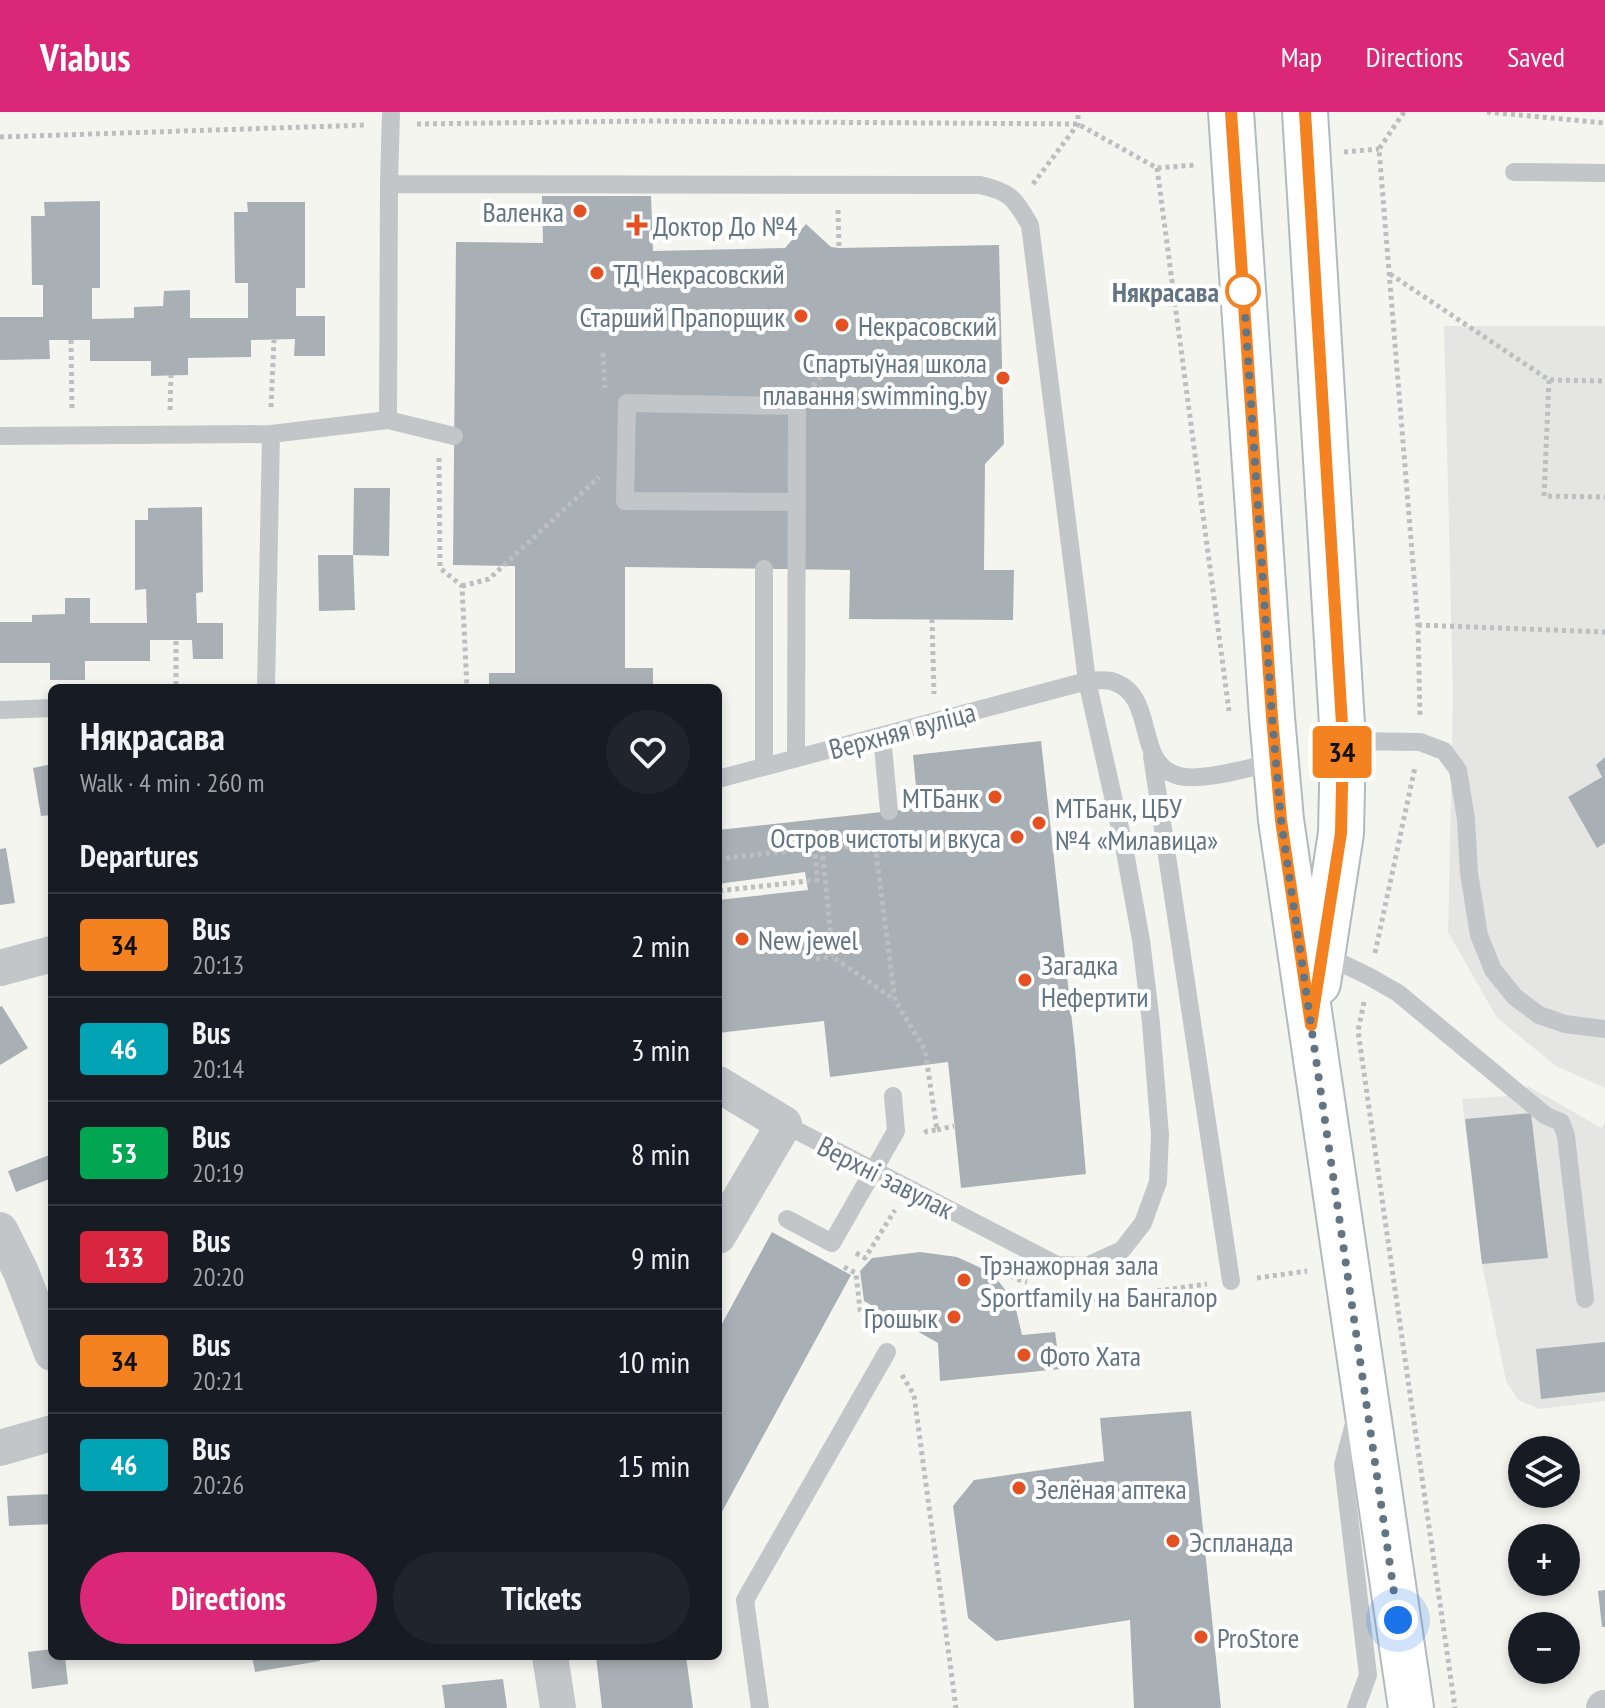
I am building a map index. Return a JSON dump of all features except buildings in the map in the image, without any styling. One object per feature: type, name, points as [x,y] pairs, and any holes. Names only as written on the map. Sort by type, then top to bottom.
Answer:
[{"type":"main road","points":[[1231,112],[1281,820],[1411,1708]]},
{"type":"main road","points":[[1305,112],[1343,741],[1341,833],[1311,1025]]},
{"type":"main road","points":[[1272,717],[1311,830],[1324,834],[1341,833]]},
{"type":"street","points":[[0,968],[48,955]]},
{"type":"street","name":"Верхні завулак","points":[[722,1086],[784,1124]]},
{"type":"street","points":[[722,1229],[784,1124]]},
{"type":"street","points":[[0,1230],[21,1272],[48,1343]]},
{"type":"street","points":[[0,1448],[48,1434]]},
{"type":"street","points":[[551,1660],[558,1708]]},
{"type":"lane","points":[[388,420],[391,118]]},
{"type":"lane","points":[[1514,172],[1605,173]]},
{"type":"lane","points":[[389,184],[980,185],[1003,191],[1018,204],[1030,225],[1087,681],[1110,680],[1123,687],[1133,696],[1144,718],[1231,1281]]},
{"type":"lane","points":[[796,502],[625,501],[627,403],[797,406],[796,758]]},
{"type":"lane","points":[[0,436],[271,434],[388,420],[446,434]]},
{"type":"lane","points":[[266,684],[271,434]]},
{"type":"lane","points":[[764,569],[764,767]]},
{"type":"lane","name":"Верхняя вуліца","points":[[722,778],[1087,681]]},
{"type":"lane","name":"Верхні завулак","points":[[784,1124],[1057,1265],[1087,1266],[1122,1250],[1143,1223],[1158,1182],[1160,1135],[1151,1023],[1141,940],[1123,841],[1087,681]]},
{"type":"lane","points":[[0,710],[48,708]]},
{"type":"lane","points":[[882,736],[889,811]]},
{"type":"lane","points":[[1343,741],[1420,742],[1444,751],[1458,770],[1479,935],[1493,970],[1515,997],[1539,1015],[1565,1024],[1605,1029]]},
{"type":"lane","points":[[1151,753],[1165,772],[1182,777],[1205,777],[1276,762]]},
{"type":"lane","points":[[1323,954],[1398,993],[1546,1116],[1561,1122],[1566,1136],[1585,1299]]},
{"type":"lane","points":[[787,1219],[832,1243],[896,1131],[893,1096]]},
{"type":"lane","points":[[760,1708],[745,1600],[887,1352]]},
{"type":"lane","points":[[1356,1708],[1368,1675],[1343,1465],[1364,1386]]},
{"type":"path","points":[[1018,204],[1078,124],[1078,112]]},
{"type":"path","points":[[1404,112],[1379,149],[1418,625],[1420,742],[1358,1031],[1455,1708]]},
{"type":"path","points":[[1487,112],[1570,116],[1605,123]]},
{"type":"path","points":[[0,137],[391,118],[1078,124],[1157,168]]},
{"type":"path","points":[[839,185],[839,248]]},
{"type":"path","points":[[1389,274],[1549,380],[1605,381]]},
{"type":"path","points":[[71,340],[73,436]]},
{"type":"path","points":[[271,434],[274,340]]},
{"type":"path","points":[[797,406],[838,356]]},
{"type":"path","points":[[1549,380],[1544,496],[1605,497]]},
{"type":"path","points":[[446,434],[440,568],[462,586],[467,684]]},
{"type":"path","points":[[462,586],[489,579],[626,451]]},
{"type":"path","points":[[932,619],[935,722]]},
{"type":"path","points":[[1418,625],[1605,632]]},
{"type":"path","points":[[176,641],[176,684]]},
{"type":"path","points":[[722,859],[922,840]]},
{"type":"path","points":[[875,845],[895,1000],[925,1050],[937,1130]]},
{"type":"path","points":[[722,891],[817,880],[818,848]]},
{"type":"path","points":[[818,848],[833,957]]},
{"type":"path","points":[[816,959],[833,957],[895,1000]]},
{"type":"path","points":[[865,1258],[908,1189],[919,1137],[927,1131],[954,1126]]},
{"type":"path","points":[[839,1264],[856,1273],[860,1310],[914,1395],[956,1708]]},
{"type":"shaded area","points":[[1444,326],[1605,326],[1605,1088],[1556,1066],[1497,1018],[1448,932],[1453,696]]},
{"type":"shaded area","points":[[1528,1086],[1602,1128],[1605,1121],[1605,1401],[1540,1409],[1518,1400],[1506,1381],[1482,1264],[1462,1099],[1521,1095]]},
{"type":"bus line","name":"34","points":[[1231,112],[1281,820],[1311,1025],[1341,833],[1343,741],[1305,112]]},
{"type":"place","name":"Валенка","points":[[580,211]]},
{"type":"place","name":"Доктор До №4","points":[[637,225]]},
{"type":"place","name":"ТД Некрасовский","points":[[597,273]]},
{"type":"place","name":"Някрасава","points":[[1243,291]]},
{"type":"place","name":"Старший Прапорщик","points":[[801,316]]},
{"type":"place","name":"Некрасовский","points":[[842,325]]},
{"type":"place","name":"Спартыўная школа плавання swimming.by","points":[[1003,378]]},
{"type":"place","name":"МТБанк","points":[[995,797]]},
{"type":"place","name":"МТБанк, ЦБУ №4 «Милавица»","points":[[1039,823]]},
{"type":"place","name":"Остров чистоты и вкуса","points":[[1017,837]]},
{"type":"place","name":"New jewel","points":[[742,939]]},
{"type":"place","name":"Загадка Нефертити","points":[[1025,980]]},
{"type":"place","name":"Трэнажорная зала Sportfamily на Бангалор","points":[[964,1280]]},
{"type":"place","name":"Грошык","points":[[954,1317]]},
{"type":"place","name":"Фото Хата","points":[[1024,1355]]},
{"type":"place","name":"Зелёная аптека","points":[[1019,1488]]},
{"type":"place","name":"Эспланада","points":[[1173,1541]]},
{"type":"place","name":"ProStore","points":[[1201,1637]]},
{"type":"route","points":[[1243,291],[1243,283],[1281,820],[1398,1620]]}]
